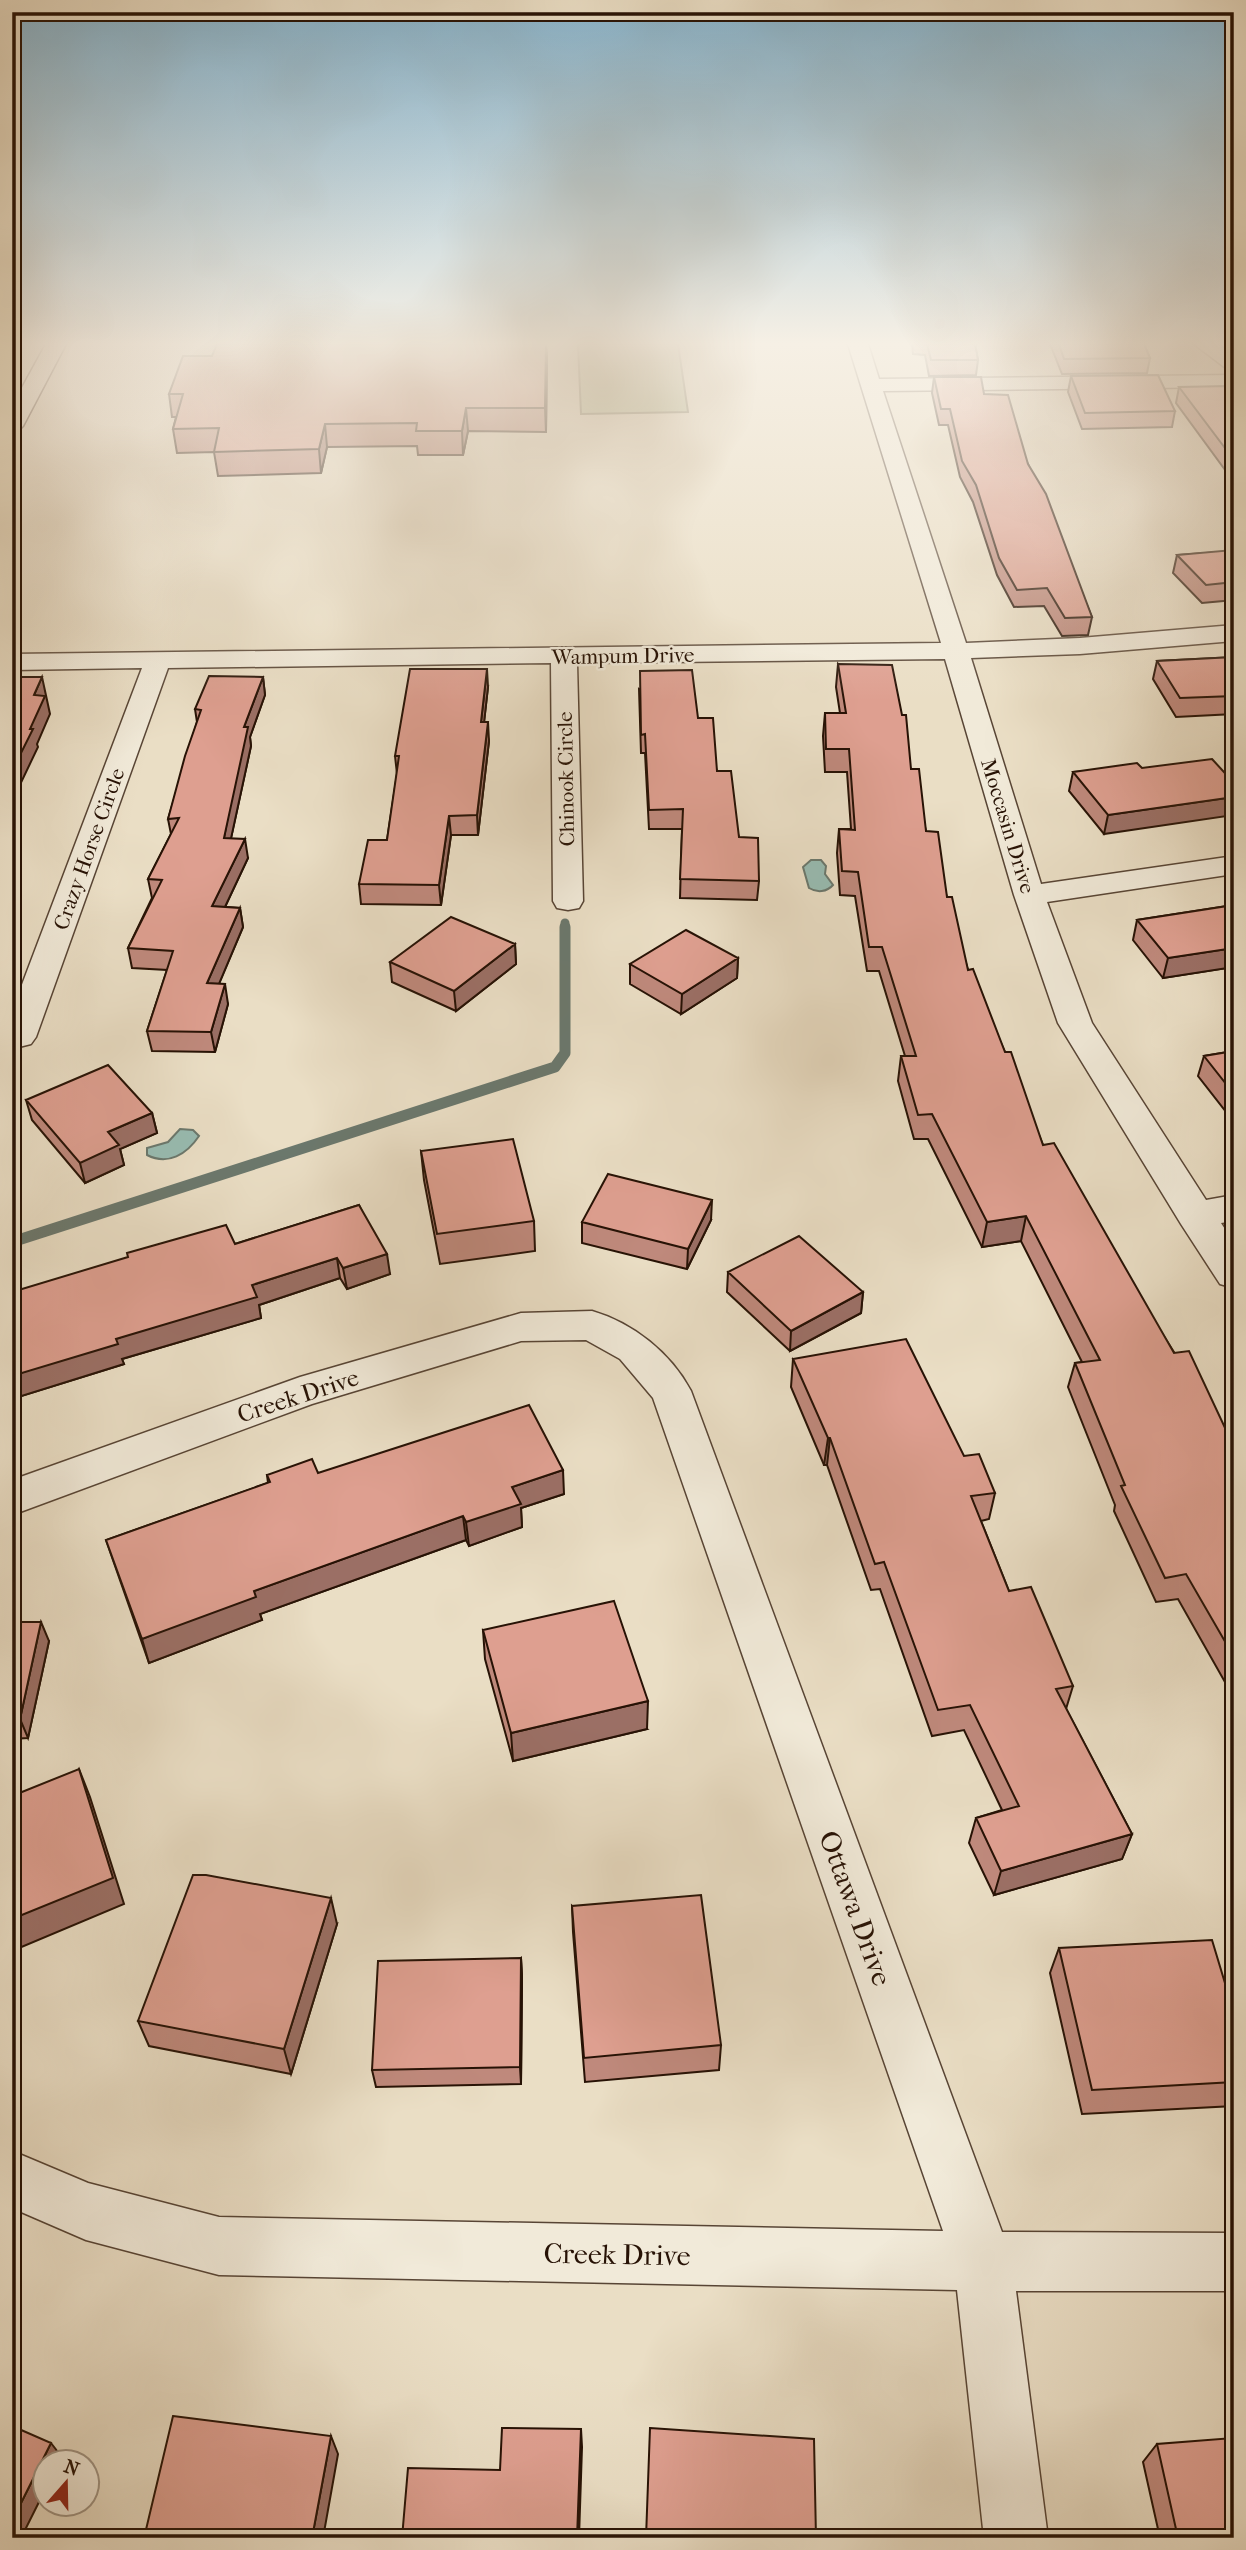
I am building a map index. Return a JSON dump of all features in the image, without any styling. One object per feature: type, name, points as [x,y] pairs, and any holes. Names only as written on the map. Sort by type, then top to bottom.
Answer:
[{"type":"street","name":"Moccasin Drive","points":[[896,463],[956,651],[1028,895],[1075,1023],[1194,1215],[1234,1273]]},
{"type":"street","name":"Wampum Drive","points":[[12,662],[956,651],[1080,646],[1234,633]]},
{"type":"street","name":"Chinook Circle","points":[[564,657],[568,901]]},
{"type":"street","name":"Crazy Horse Circle","points":[[19,1037],[158,662]]},
{"type":"street","points":[[1028,895],[1234,865]]},
{"type":"street","points":[[1194,1215],[1234,1208]]},
{"type":"street","name":"Creek Drive","points":[[12,1498],[300,1392],[521,1327],[592,1325]]},
{"type":"street","name":"Ottawa Drive","points":[[592,1325],[634,1349],[671,1391],[983,2261],[1016,2538]]},
{"type":"street","name":"Creek Drive","points":[[12,2179],[86,2211],[219,2246],[983,2261],[1234,2262]]},
{"type":"water","points":[[811,860],[821,860],[826,866],[825,874],[833,885],[828,889],[819,891],[809,888],[803,867]]},
{"type":"water","points":[[180,1129],[193,1130],[199,1136],[183,1153],[170,1159],[147,1155],[147,1148],[168,1142]]},
{"type":"building","points":[[963,463],[1028,463],[1046,494],[1092,617],[1065,618],[1047,588],[1017,590],[999,558],[976,485]]},
{"type":"building","points":[[1233,550],[1234,582],[1206,585],[1177,555]]},
{"type":"building","points":[[1234,657],[1234,696],[1180,698],[1157,661]]},
{"type":"building","points":[[838,664],[892,665],[902,715],[906,715],[911,769],[919,769],[926,831],[938,832],[947,897],[952,897],[968,970],[973,969],[1005,1052],[1011,1052],[1043,1145],[1054,1143],[1174,1353],[1189,1351],[1234,1447],[1234,1657],[1186,1574],[1165,1578],[1121,1486],[1125,1485],[1075,1363],[1100,1360],[1026,1216],[987,1222],[932,1114],[918,1115],[901,1056],[916,1056],[882,947],[869,947],[858,872],[842,871],[839,829],[855,830],[849,749],[826,749],[825,713],[846,713]]},
{"type":"building","points":[[410,669],[487,669],[481,722],[488,722],[477,815],[449,816],[439,885],[359,884],[368,840],[387,840],[399,756],[395,756]]},
{"type":"building","points":[[692,670],[698,718],[713,718],[717,771],[731,771],[739,837],[758,838],[759,881],[680,879],[683,809],[649,810],[645,734],[641,735],[640,671]]},
{"type":"building","points":[[209,676],[263,677],[244,727],[248,727],[224,838],[245,839],[212,906],[240,908],[207,983],[225,984],[211,1032],[147,1031],[173,951],[128,948],[162,880],[148,879],[179,818],[168,819],[201,710],[195,709]]},
{"type":"building","points":[[12,677],[42,677],[34,695],[45,696],[30,729],[33,729],[12,771]]},
{"type":"building","points":[[1212,759],[1234,783],[1234,797],[1108,815],[1073,772],[1137,763],[1142,768]]},
{"type":"building","points":[[1234,905],[1234,948],[1168,958],[1137,920]]},
{"type":"building","points":[[451,917],[515,944],[454,991],[390,962]]},
{"type":"building","points":[[686,930],[738,958],[682,994],[630,964]]},
{"type":"building","points":[[1234,1051],[1234,1094],[1204,1056]]},
{"type":"building","points":[[108,1065],[152,1113],[108,1132],[119,1145],[80,1163],[26,1100]]},
{"type":"building","points":[[513,1139],[534,1221],[437,1234],[421,1151]]},
{"type":"building","points":[[608,1174],[712,1200],[688,1249],[582,1222]]},
{"type":"building","points":[[359,1205],[387,1254],[343,1268],[337,1258],[252,1285],[257,1297],[116,1339],[118,1344],[12,1376],[12,1292],[128,1257],[127,1253],[226,1225],[235,1244]]},
{"type":"building","points":[[799,1236],[863,1292],[791,1331],[728,1272]]},
{"type":"building","points":[[906,1339],[964,1456],[979,1454],[995,1493],[971,1496],[1009,1591],[1031,1587],[1073,1686],[1056,1689],[1132,1834],[1001,1871],[976,1818],[1019,1806],[970,1705],[938,1710],[884,1562],[875,1564],[830,1438],[793,1359]]},
{"type":"building","points":[[529,1405],[563,1470],[512,1487],[521,1504],[466,1522],[463,1516],[254,1591],[256,1597],[142,1639],[106,1540],[270,1482],[267,1475],[312,1459],[318,1473]]},
{"type":"building","points":[[614,1601],[648,1701],[511,1733],[483,1630]]},
{"type":"building","points":[[12,1622],[41,1622],[20,1719],[12,1719]]},
{"type":"building","points":[[79,1769],[113,1878],[12,1919],[12,1796]]},
{"type":"building","points":[[193,1875],[206,1875],[331,1898],[284,2049],[138,2021]]},
{"type":"building","points":[[701,1895],[721,2045],[584,2058],[572,1906]]},
{"type":"building","points":[[1212,1940],[1234,2013],[1234,2082],[1092,2090],[1059,1948]]},
{"type":"building","points":[[521,1958],[520,2067],[372,2070],[378,1961]]},
{"type":"building","points":[[173,2416],[331,2436],[312,2538],[144,2538]]},
{"type":"building","points":[[12,2426],[51,2443],[48,2448],[32,2448],[32,2481],[12,2521]]},
{"type":"building","points":[[502,2428],[581,2429],[577,2538],[402,2538],[408,2468],[500,2470]]},
{"type":"building","points":[[650,2428],[814,2439],[816,2538],[646,2538]]},
{"type":"building","points":[[1233,2438],[1234,2538],[1178,2538],[1157,2444]]},
{"type":"waterway","points":[[12,1242],[555,1067],[565,1053],[565,923]]}]
